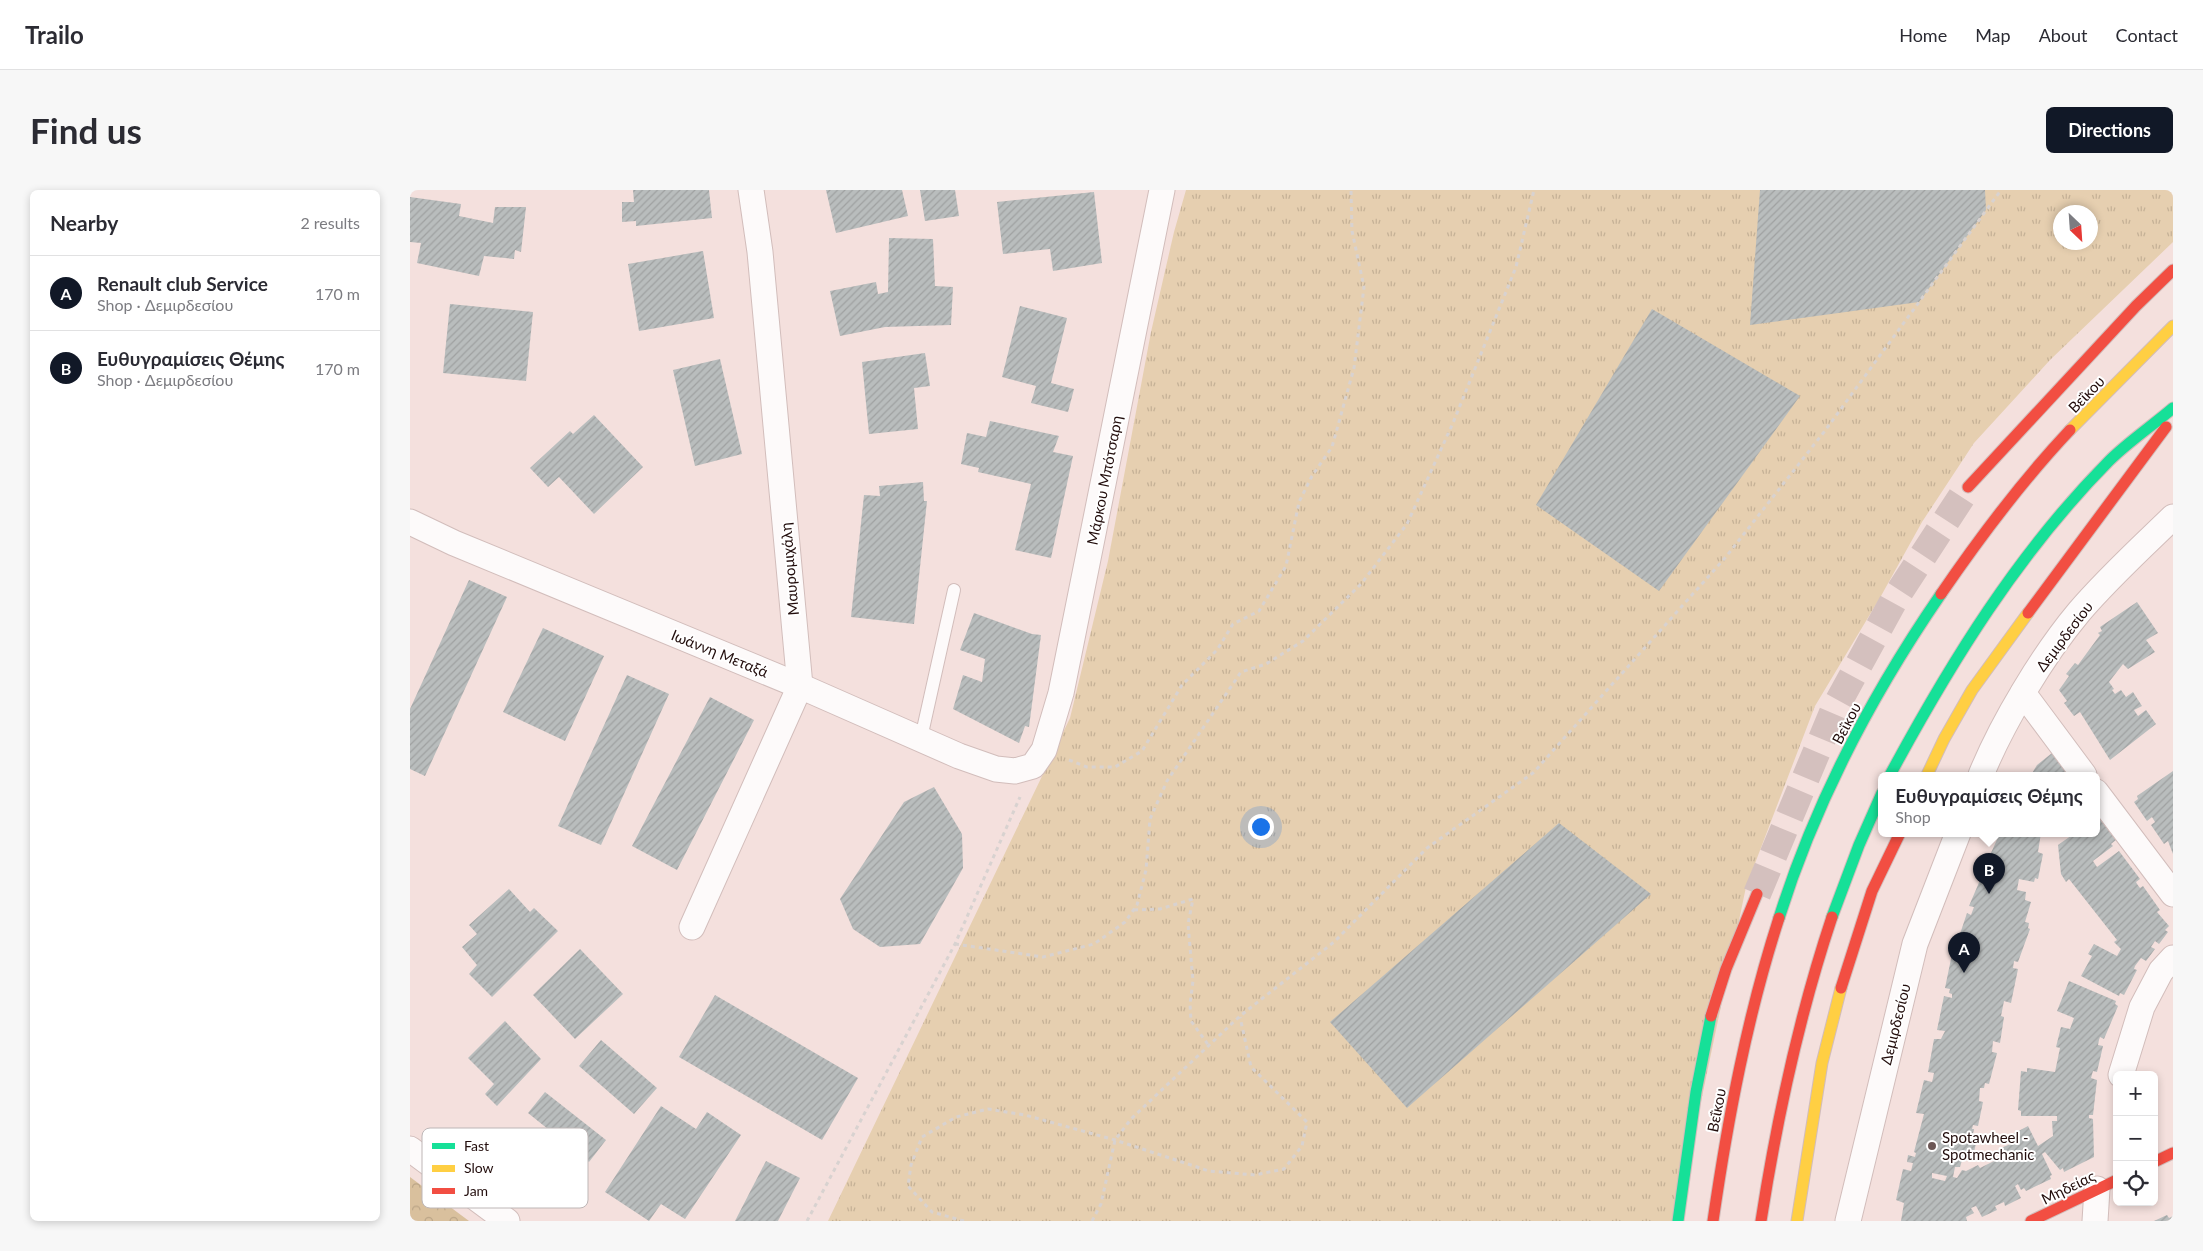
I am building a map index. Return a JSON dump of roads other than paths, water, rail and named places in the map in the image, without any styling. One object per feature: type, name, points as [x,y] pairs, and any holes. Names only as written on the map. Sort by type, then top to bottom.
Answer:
[{"type":"main road","points":[[1968,487],[2136,306],[2173,270]]},
{"type":"main road","name":"Βεΐκου","points":[[1713,1221],[1722,1162],[1750,1024],[1770,946],[1797,866],[1848,751],[1908,642],[1945,587],[2031,474],[2173,326]]},
{"type":"main road","points":[[1892,772],[1948,670],[2029,555],[2070,502],[2110,460],[2173,408]]},
{"type":"main road","points":[[1928,772],[1944,739],[1972,690],[2173,418]]},
{"type":"main road","points":[[1761,1221],[1770,1162],[1797,1034],[1817,960],[1843,882],[1878,801]]},
{"type":"main road","points":[[1797,1221],[1822,1063],[1844,975],[1872,891],[1898,837]]},
{"type":"main road","points":[[1678,1221],[1699,1083],[1712,1014],[1731,953],[1757,894]]},
{"type":"main road","points":[[2156,1161],[2173,1153]]},
{"type":"main road","name":"Μηδείας","points":[[2031,1221],[2107,1185]]},
{"type":"street","name":"Μαυρομιχάλη","points":[[692,927],[800,686],[760,262],[751,190]]},
{"type":"street","name":"Μάρκου Μπότσαρη","points":[[1039,758],[1061,693],[1162,190]]},
{"type":"street","name":"Δεμιρδεσίου","points":[[1983,772],[2023,693],[2078,613],[2108,580],[2173,517]]},
{"type":"street","name":"Ιωάννη Μεταξά","points":[[410,522],[463,547],[800,686],[959,756],[996,769],[1016,771],[1039,758]]},
{"type":"street","points":[[2023,693],[2082,772]]},
{"type":"street","points":[[2100,797],[2173,894]]},
{"type":"street","name":"Δεμιρδεσίου","points":[[1848,1221],[1915,944],[1956,837]]},
{"type":"street","points":[[2122,1071],[2142,1007],[2161,971],[2173,958]]},
{"type":"street","points":[[410,1149],[422,1158]]},
{"type":"street","points":[[2094,1221],[2107,1185]]},
{"type":"street","points":[[489,1208],[507,1221]]},
{"type":"lane","points":[[921,738],[954,590]]},
{"type":"tunnel","points":[[1757,894],[1835,708],[1894,600],[1968,487]]},
{"type":"place","name":"Ευθυγραμίσεις Θέμης","points":[[1989,894]]},
{"type":"place","name":"Renault club Service","points":[[1964,973]]},
{"type":"place","name":"Spotawheel - Spotmechanic","points":[[1932,1146]]}]
